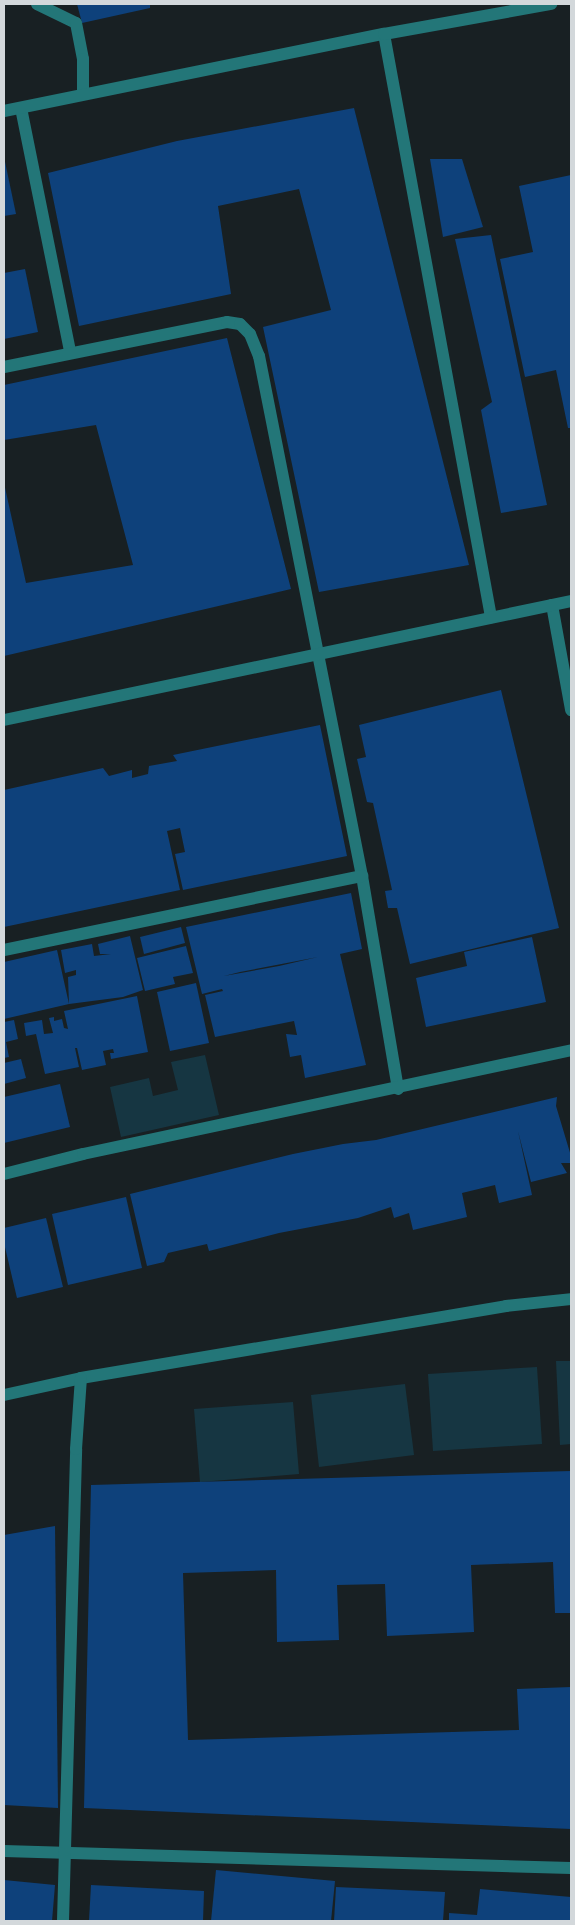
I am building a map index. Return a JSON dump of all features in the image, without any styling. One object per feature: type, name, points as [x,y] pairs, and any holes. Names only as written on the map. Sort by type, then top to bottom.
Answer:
[{"type":"street","points":[[37,4],[76,23],[83,59],[83,94]]},
{"type":"street","points":[[4,111],[384,34],[551,4]]},
{"type":"street","points":[[384,34],[491,617]]},
{"type":"street","points":[[21,108],[70,352]]},
{"type":"street","points":[[4,367],[70,352],[228,322],[240,324],[250,334],[259,356],[362,876],[398,1089]]},
{"type":"street","points":[[4,720],[571,601]]},
{"type":"street","points":[[552,605],[570,695],[571,710]]},
{"type":"street","points":[[4,950],[362,876]]},
{"type":"street","points":[[4,1174],[83,1154],[398,1089],[571,1050]]},
{"type":"street","points":[[4,1394],[81,1378],[506,1306],[571,1299]]},
{"type":"street","points":[[63,1921],[76,1449],[81,1378]]},
{"type":"street","points":[[4,1851],[571,1868]]},
{"type":"shaded area","points":[[205,1055],[219,1115],[121,1137],[110,1087],[149,1078],[153,1096],[178,1090],[171,1062]]},
{"type":"shaded area","points":[[556,1361],[571,1361],[571,1444],[560,1445]]},
{"type":"shaded area","points":[[537,1367],[542,1444],[433,1451],[428,1374]]},
{"type":"shaded area","points":[[405,1384],[414,1455],[319,1467],[311,1395]]},
{"type":"shaded area","points":[[293,1402],[299,1474],[200,1482],[194,1409]]},
{"type":"building","points":[[77,4],[150,4],[150,8],[82,23]]},
{"type":"building","points":[[354,108],[469,565],[319,592],[263,327],[331,310],[299,189],[218,206],[231,294],[79,326],[48,173],[177,141]]},
{"type":"building","points":[[4,157],[16,214],[4,216]]},
{"type":"building","points":[[430,159],[462,159],[483,227],[443,237]]},
{"type":"building","points":[[571,175],[571,428],[568,428],[556,370],[525,377],[500,259],[533,252],[519,186]]},
{"type":"building","points":[[491,235],[547,505],[501,513],[481,410],[492,402],[455,239]]},
{"type":"building","points":[[25,269],[38,332],[4,339],[4,273]]},
{"type":"building","points":[[227,338],[291,589],[4,656],[4,483],[26,583],[133,565],[96,425],[4,440],[4,385]]},
{"type":"building","points":[[501,690],[559,928],[410,964],[397,908],[388,908],[385,891],[392,890],[373,803],[367,802],[357,759],[366,757],[359,725]]},
{"type":"building","points":[[320,725],[347,856],[183,890],[175,854],[185,852],[180,828],[167,831],[180,890],[4,927],[4,790],[103,768],[109,776],[132,770],[132,778],[148,774],[149,766],[177,761],[173,755]]},
{"type":"building","points":[[351,893],[362,949],[340,954],[366,1065],[305,1078],[301,1055],[290,1057],[286,1034],[297,1035],[294,1021],[215,1037],[205,995],[223,991],[222,989],[202,994],[186,927]],"holes":[[[318,957],[279,966],[224,976]]]},
{"type":"building","points":[[181,927],[185,943],[144,954],[140,937]]},
{"type":"building","points":[[130,936],[143,990],[123,997],[69,1004],[68,977],[76,975],[76,970],[65,973],[61,950],[92,944],[94,956],[111,954],[100,954],[98,944]]},
{"type":"building","points":[[532,937],[546,1002],[426,1027],[416,978],[467,966],[464,952]]},
{"type":"building","points":[[186,946],[193,973],[173,977],[175,984],[145,991],[137,958]]},
{"type":"building","points":[[57,950],[69,1004],[4,1019],[4,962]]},
{"type":"building","points":[[196,983],[209,1043],[170,1051],[157,992]]},
{"type":"building","points":[[137,996],[148,1052],[111,1059],[110,1053],[114,1053],[113,1049],[103,1051],[106,1065],[82,1070],[77,1048],[75,1048],[79,1067],[45,1074],[36,1034],[26,1036],[24,1023],[42,1020],[44,1034],[53,1033],[49,1018],[54,1017],[54,1021],[62,1019],[64,1028],[68,1029],[64,1011]]},
{"type":"building","points":[[14,1020],[18,1039],[6,1042],[9,1057],[4,1058],[4,1022]]},
{"type":"building","points":[[21,1059],[26,1078],[4,1084],[4,1063]]},
{"type":"building","points":[[60,1084],[70,1127],[4,1143],[4,1097]]},
{"type":"building","points":[[557,1097],[556,1106],[571,1156],[571,1163],[561,1163],[567,1173],[531,1182],[518,1131],[532,1195],[499,1203],[495,1185],[462,1193],[467,1217],[413,1230],[409,1213],[394,1218],[391,1207],[358,1218],[279,1233],[209,1251],[207,1244],[168,1253],[164,1262],[147,1266],[130,1194],[293,1154],[343,1144],[376,1140]]},
{"type":"building","points":[[126,1197],[142,1268],[68,1285],[52,1214]]},
{"type":"building","points":[[46,1218],[63,1287],[17,1298],[4,1243],[4,1228]]},
{"type":"building","points":[[571,1471],[571,1613],[555,1613],[553,1562],[471,1565],[474,1632],[387,1636],[385,1584],[337,1585],[339,1640],[277,1642],[276,1570],[183,1573],[188,1740],[519,1730],[517,1689],[571,1687],[571,1829],[84,1808],[91,1485]]},
{"type":"building","points":[[55,1526],[58,1808],[4,1805],[4,1535]]},
{"type":"building","points":[[216,1870],[335,1881],[331,1921],[211,1921]]},
{"type":"building","points":[[4,1880],[55,1885],[52,1921],[4,1921]]},
{"type":"building","points":[[91,1885],[204,1891],[203,1921],[89,1921]]},
{"type":"building","points":[[336,1887],[445,1892],[443,1921],[334,1921]]},
{"type":"building","points":[[480,1889],[571,1897],[571,1921],[449,1921],[449,1913],[477,1915]]}]
